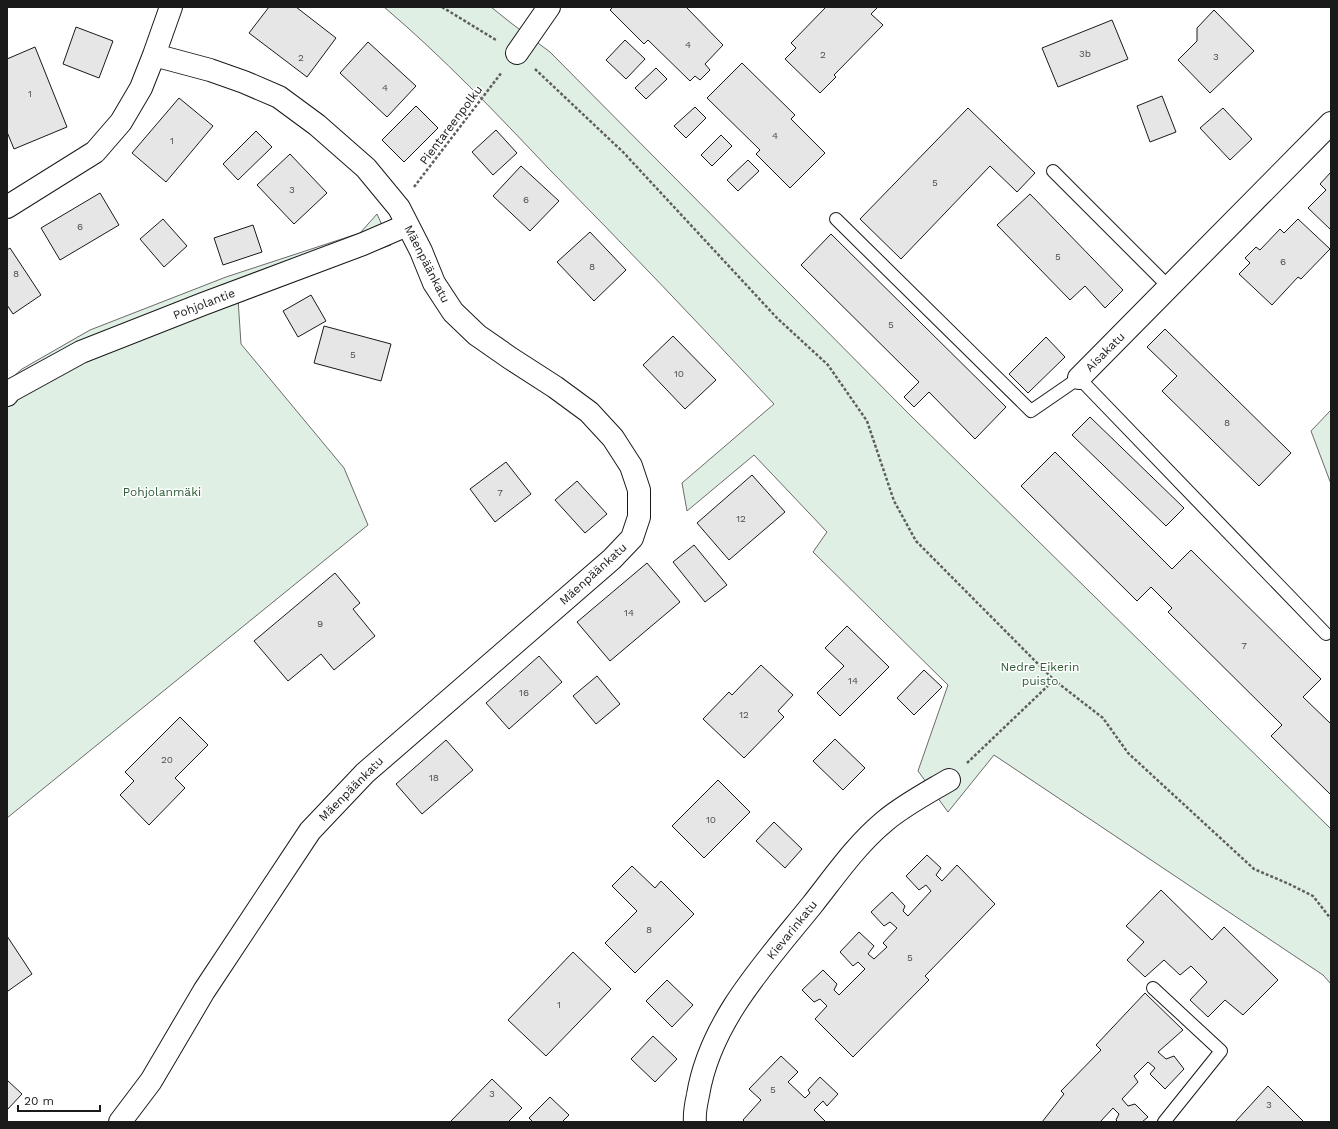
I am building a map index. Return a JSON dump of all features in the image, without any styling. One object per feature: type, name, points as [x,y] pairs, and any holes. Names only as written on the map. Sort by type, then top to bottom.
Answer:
[{"type":"street","points":[[7,207],[95,152],[121,122],[140,88],[154,55],[171,7]]},
{"type":"street","points":[[517,52],[549,7]]},
{"type":"street","name":"Mäenpäänkatu","points":[[120,1122],[151,1081],[204,991],[310,831],[365,773],[612,559],[632,538],[639,516],[639,490],[631,466],[613,438],[589,412],[555,387],[477,335],[453,312],[434,283],[421,252],[403,216],[366,168],[317,125],[279,97],[244,82],[210,70],[154,55]]},
{"type":"street","name":"Aisakatu","points":[[1079,378],[1331,123]]},
{"type":"street","name":"Pohjolantie","points":[[7,395],[10,391],[81,352],[363,244],[403,216]]},
{"type":"street","name":"Kievarinkatu","points":[[695,1122],[694,1114],[700,1077],[711,1046],[728,1015],[756,975],[863,841],[886,820],[949,780]]},
{"type":"lane","points":[[1053,171],[1169,287]]},
{"type":"lane","points":[[836,219],[1031,411],[1079,378]]},
{"type":"lane","name":"Aisakatu","points":[[1079,378],[1326,634]]},
{"type":"lane","points":[[1153,988],[1221,1051],[1164,1122]]},
{"type":"path","points":[[442,7],[517,52],[623,152],[777,318],[828,365],[867,421],[894,501],[916,541],[1054,680],[1103,718],[1128,753],[1254,869],[1313,896],[1331,920]]},
{"type":"path","name":"Pientareenpolku","points":[[403,216],[517,52]]},
{"type":"path","points":[[949,780],[1054,680]]},
{"type":"green space","name":"Nedre Eikerin puisto","points":[[384,7],[491,7],[550,52],[911,416],[1331,829],[1331,984],[1323,975],[994,755],[948,812],[918,771],[948,685],[813,552],[827,532],[754,455],[687,511],[682,483],[774,404],[663,286],[490,107],[406,26]]},
{"type":"green space","name":"Pohjolanmäki","points":[[377,214],[391,245],[238,299],[241,344],[344,468],[368,525],[7,818],[7,382],[22,369],[90,330],[226,277],[360,233]]},
{"type":"green space","points":[[1331,410],[1331,484],[1311,431]]},
{"type":"building","points":[[269,7],[296,7],[336,38],[307,77],[249,33]]},
{"type":"building","points":[[613,7],[686,7],[723,45],[705,64],[710,70],[700,80],[695,76],[690,81],[648,40],[644,44],[610,10]]},
{"type":"building","points":[[826,7],[878,7],[871,14],[883,25],[834,75],[836,77],[820,93],[785,59],[796,48],[791,43]]},
{"type":"building","points":[[1214,10],[1254,51],[1210,93],[1178,60],[1197,41],[1197,28]]},
{"type":"building","points":[[1112,20],[1128,59],[1058,87],[1042,48]]},
{"type":"building","points":[[76,27],[113,41],[99,78],[63,64]]},
{"type":"building","points":[[625,40],[645,59],[626,79],[606,60]]},
{"type":"building","points":[[368,42],[416,86],[387,117],[340,73]]},
{"type":"building","points":[[35,47],[67,127],[14,149],[7,132],[7,59]]},
{"type":"building","points":[[742,63],[795,115],[791,119],[825,153],[790,188],[756,154],[760,150],[707,98]]},
{"type":"building","points":[[656,68],[667,79],[646,99],[635,88]]},
{"type":"building","points":[[1162,96],[1176,132],[1150,142],[1137,106]]},
{"type":"building","points":[[179,98],[213,126],[166,182],[132,153]]},
{"type":"building","points":[[416,106],[438,128],[404,162],[382,140]]},
{"type":"building","points":[[695,107],[706,118],[686,138],[674,126]]},
{"type":"building","points":[[968,108],[1035,173],[1017,192],[990,166],[901,259],[860,219]]},
{"type":"building","points":[[1223,108],[1252,139],[1230,160],[1200,128]]},
{"type":"building","points":[[496,130],[517,153],[493,175],[472,152]]},
{"type":"building","points":[[256,131],[272,147],[238,180],[223,164]]},
{"type":"building","points":[[721,135],[732,146],[712,166],[701,155]]},
{"type":"building","points":[[290,154],[327,193],[294,224],[257,185]]},
{"type":"building","points":[[748,160],[759,171],[738,191],[727,180]]},
{"type":"building","points":[[521,166],[559,201],[530,231],[493,196]]},
{"type":"building","points":[[1331,172],[1331,230],[1308,208],[1326,190],[1320,184]]},
{"type":"building","points":[[100,193],[119,225],[60,260],[41,228]]},
{"type":"building","points":[[1030,194],[1123,290],[1105,308],[1085,286],[1070,300],[997,225]]},
{"type":"building","points":[[163,219],[187,246],[164,267],[140,239]]},
{"type":"building","points":[[1298,219],[1330,249],[1301,279],[1298,277],[1272,305],[1239,274],[1250,263],[1245,258],[1256,247],[1260,250],[1280,229],[1284,233]]},
{"type":"building","points":[[253,225],[262,252],[223,265],[214,238]]},
{"type":"building","points":[[590,232],[626,270],[594,301],[557,262]]},
{"type":"building","points":[[831,234],[1006,407],[975,439],[929,392],[914,407],[904,397],[919,382],[801,265]]},
{"type":"building","points":[[10,248],[41,295],[13,314],[7,305],[7,250]]},
{"type":"building","points":[[311,295],[326,321],[298,337],[283,311]]},
{"type":"building","points":[[324,326],[391,344],[381,381],[314,363]]},
{"type":"building","points":[[1165,329],[1291,453],[1259,486],[1162,391],[1177,376],[1147,347]]},
{"type":"building","points":[[673,336],[716,380],[685,409],[643,365]]},
{"type":"building","points":[[1046,337],[1065,357],[1028,393],[1009,374]]},
{"type":"building","points":[[1090,417],[1184,508],[1166,526],[1072,435]]},
{"type":"building","points":[[1055,452],[1172,569],[1191,550],[1321,679],[1303,697],[1331,724],[1331,795],[1271,736],[1282,725],[1168,612],[1172,608],[1151,587],[1137,601],[1021,486]]},
{"type":"building","points":[[506,462],[531,494],[495,522],[470,489]]},
{"type":"building","points":[[752,475],[785,512],[729,560],[697,523]]},
{"type":"building","points":[[577,481],[607,514],[585,533],[555,500]]},
{"type":"building","points":[[694,545],[727,585],[705,602],[673,562]]},
{"type":"building","points":[[647,563],[680,602],[610,661],[577,622]]},
{"type":"building","points":[[335,573],[360,603],[353,609],[375,636],[334,670],[321,654],[288,681],[254,641]]},
{"type":"building","points":[[847,626],[889,667],[840,716],[817,693],[844,666],[825,648]]},
{"type":"building","points":[[539,656],[562,682],[509,729],[486,703]]},
{"type":"building","points":[[761,665],[793,695],[778,711],[784,717],[744,758],[703,719],[729,692],[732,695]]},
{"type":"building","points":[[924,670],[942,687],[914,715],[897,698]]},
{"type":"building","points":[[597,676],[620,704],[596,724],[573,696]]},
{"type":"building","points":[[180,717],[208,745],[175,778],[185,788],[149,825],[120,795],[134,781],[125,772]]},
{"type":"building","points":[[835,739],[865,768],[843,790],[813,761]]},
{"type":"building","points":[[446,740],[473,770],[422,814],[396,784]]},
{"type":"building","points":[[718,780],[750,812],[704,858],[672,826]]},
{"type":"building","points":[[774,822],[802,849],[785,868],[756,841]]},
{"type":"building","points":[[927,855],[941,868],[936,875],[942,881],[957,865],[995,904],[925,976],[929,980],[853,1057],[815,1019],[827,1006],[820,999],[814,1002],[802,990],[823,970],[837,984],[834,990],[839,995],[865,969],[858,962],[853,966],[840,952],[859,932],[874,946],[868,954],[874,959],[887,947],[883,943],[897,928],[890,922],[884,926],[871,912],[892,892],[905,906],[903,911],[908,916],[931,891],[926,885],[919,890],[906,876]]},
{"type":"building","points":[[632,866],[655,888],[661,881],[694,914],[635,973],[605,943],[637,911],[612,886]]},
{"type":"building","points":[[1161,890],[1212,940],[1224,927],[1278,980],[1243,1015],[1225,1000],[1208,1017],[1190,1000],[1207,982],[1191,966],[1180,975],[1164,960],[1145,977],[1127,960],[1144,942],[1126,926]]},
{"type":"building","points":[[7,936],[32,974],[8,991],[7,990]]},
{"type":"building","points":[[573,952],[611,989],[546,1056],[508,1020]]},
{"type":"building","points":[[667,980],[693,1005],[672,1027],[646,1001]]},
{"type":"building","points":[[1145,993],[1183,1030],[1158,1052],[1166,1059],[1174,1056],[1184,1069],[1165,1089],[1150,1074],[1155,1068],[1148,1062],[1134,1076],[1138,1082],[1122,1099],[1128,1106],[1135,1104],[1148,1117],[1142,1122],[1118,1122],[1116,1120],[1119,1114],[1113,1108],[1100,1122],[1042,1122],[1064,1094],[1061,1091],[1101,1050],[1096,1045]]},
{"type":"building","points":[[653,1036],[677,1059],[655,1082],[631,1059]]},
{"type":"building","points":[[781,1056],[798,1072],[788,1082],[805,1098],[810,1093],[808,1090],[820,1077],[838,1094],[827,1106],[823,1101],[814,1110],[826,1122],[745,1122],[743,1120],[761,1100],[749,1089]]},
{"type":"building","points":[[492,1079],[522,1108],[508,1122],[450,1122]]},
{"type":"building","points":[[7,1080],[22,1094],[7,1110]]},
{"type":"building","points":[[1268,1086],[1304,1122],[1235,1122]]},
{"type":"building","points":[[550,1097],[569,1115],[562,1122],[533,1122],[529,1118]]}]
